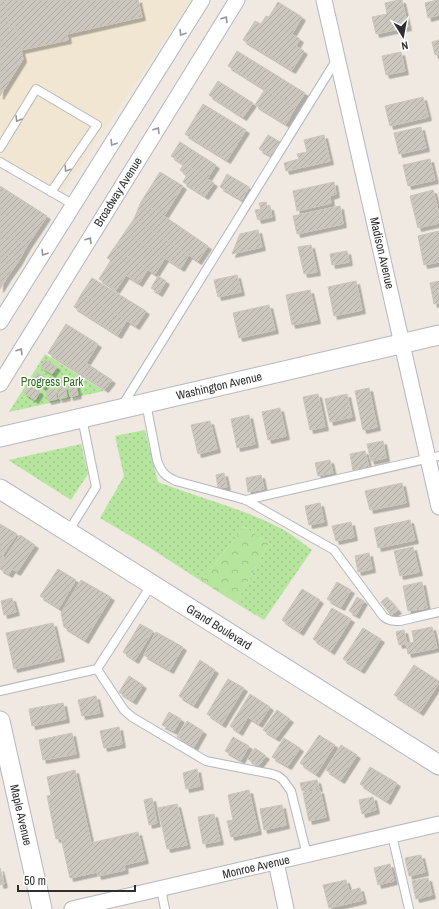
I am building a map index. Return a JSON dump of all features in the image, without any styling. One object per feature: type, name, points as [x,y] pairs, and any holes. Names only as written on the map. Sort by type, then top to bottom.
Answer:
[{"type":"street","points":[[0,322],[202,0]]},
{"type":"street","name":"Broadway Avenue","points":[[0,384],[237,0]]},
{"type":"street","name":"Madison Avenue","points":[[325,0],[402,344],[434,457],[439,507]]},
{"type":"street","name":"Washington Avenue","points":[[0,437],[439,335]]},
{"type":"street","name":"Grand Boulevard","points":[[0,489],[439,765]]},
{"type":"street","name":"Maple Avenue","points":[[0,721],[42,909]]},
{"type":"street","name":"Monroe Avenue","points":[[72,909],[439,824]]},
{"type":"street","points":[[276,862],[286,909]]},
{"type":"lane","points":[[121,409],[338,58]]},
{"type":"lane","points":[[0,148],[36,89],[97,125],[51,192]]},
{"type":"lane","points":[[0,162],[74,205]]},
{"type":"lane","points":[[146,403],[157,460],[163,473],[169,478],[246,500],[334,550],[386,619],[395,621],[439,612]]},
{"type":"lane","points":[[68,532],[96,487],[82,418]]},
{"type":"lane","points":[[246,500],[434,457]]},
{"type":"lane","points":[[0,691],[97,669],[152,584]]},
{"type":"lane","points":[[97,669],[124,710],[138,721],[206,761],[272,774],[283,780],[291,791],[307,855]]},
{"type":"lane","points":[[392,835],[409,909]]},
{"type":"lane","points":[[161,889],[165,909]]},
{"type":"shaded area","points":[[0,0],[191,0],[60,196],[0,161]]},
{"type":"green space","name":"Progress Park","points":[[45,354],[104,391],[9,412]]},
{"type":"green space","points":[[145,430],[158,482],[252,515],[290,533],[312,550],[264,620],[236,603],[269,543],[244,527],[201,581],[144,544],[100,518],[124,476],[115,436]]},
{"type":"green space","points":[[81,444],[88,474],[71,500],[8,460]]},
{"type":"green space","points":[[244,527],[269,543],[236,603],[201,581]]},
{"type":"building","points":[[0,0],[4,0],[10,28],[16,27],[23,59],[0,96]]},
{"type":"building","points":[[4,0],[138,0],[142,17],[67,34],[68,40],[21,50],[16,27],[10,28]]},
{"type":"building","points":[[402,0],[408,27],[376,34],[372,17],[387,14],[385,3]]},
{"type":"building","points":[[439,0],[439,15],[428,18],[425,3]]},
{"type":"building","points":[[278,2],[302,17],[292,34],[300,39],[296,46],[304,51],[292,70],[243,40],[255,21],[261,24],[266,16],[269,17]]},
{"type":"building","points":[[439,40],[439,54],[435,55],[432,42]]},
{"type":"building","points":[[237,51],[305,93],[295,108],[228,66]]},
{"type":"building","points":[[401,52],[405,71],[386,75],[382,56]]},
{"type":"building","points":[[218,81],[253,103],[243,117],[209,95]]},
{"type":"building","points":[[265,89],[295,108],[286,124],[255,105]]},
{"type":"building","points":[[423,97],[428,117],[390,126],[385,106]]},
{"type":"building","points":[[203,104],[246,130],[227,160],[185,134]]},
{"type":"building","points":[[421,127],[426,148],[399,154],[394,133]]},
{"type":"building","points":[[268,135],[282,143],[273,157],[259,149]]},
{"type":"building","points":[[324,135],[330,161],[286,171],[284,163],[299,159],[297,154],[307,152],[304,140]]},
{"type":"building","points":[[180,142],[216,165],[207,179],[171,156]]},
{"type":"building","points":[[430,159],[435,180],[408,186],[403,165]]},
{"type":"building","points":[[184,164],[214,183],[205,196],[183,182],[187,175],[180,170]]},
{"type":"building","points":[[160,172],[183,186],[164,216],[141,202]]},
{"type":"building","points":[[227,174],[249,187],[242,200],[220,187]]},
{"type":"building","points":[[334,182],[336,194],[330,196],[331,203],[297,211],[293,191]]},
{"type":"building","points":[[0,186],[47,216],[27,246],[0,229]]},
{"type":"building","points":[[433,190],[439,214],[439,223],[418,228],[410,196]]},
{"type":"building","points":[[141,202],[208,246],[198,261],[134,219]]},
{"type":"building","points":[[266,202],[267,207],[270,207],[272,217],[258,220],[255,210],[261,209],[259,203]]},
{"type":"building","points":[[340,206],[343,224],[297,234],[293,216]]},
{"type":"building","points":[[134,219],[189,255],[181,268],[125,232]]},
{"type":"building","points":[[0,229],[27,246],[18,262],[0,250]]},
{"type":"building","points":[[258,230],[262,247],[232,254],[240,234]]},
{"type":"building","points":[[439,231],[439,262],[424,265],[418,236]]},
{"type":"building","points":[[125,232],[165,258],[155,274],[114,248]]},
{"type":"building","points":[[311,245],[317,272],[304,274],[298,247]]},
{"type":"building","points":[[114,248],[148,269],[139,283],[126,275],[116,290],[99,279],[111,260],[107,258]]},
{"type":"building","points":[[0,250],[18,262],[8,276],[0,271]]},
{"type":"building","points":[[347,251],[349,262],[332,265],[330,254]]},
{"type":"building","points":[[0,271],[8,276],[0,289]]},
{"type":"building","points":[[237,275],[241,292],[218,297],[214,280]]},
{"type":"building","points":[[158,276],[166,281],[159,293],[151,288]]},
{"type":"building","points":[[92,278],[146,311],[136,326],[82,293]]},
{"type":"building","points":[[356,281],[362,310],[334,316],[328,287]]},
{"type":"building","points":[[439,281],[439,303],[434,304],[430,283]]},
{"type":"building","points":[[310,290],[317,320],[292,325],[286,295]]},
{"type":"building","points":[[82,293],[127,320],[118,335],[74,307]]},
{"type":"building","points":[[269,305],[275,330],[239,338],[233,313]]},
{"type":"building","points":[[66,324],[98,344],[86,363],[112,380],[105,389],[48,353]]},
{"type":"building","points":[[45,360],[57,367],[52,374],[41,367]]},
{"type":"building","points":[[37,373],[48,379],[43,387],[32,380]]},
{"type":"building","points":[[76,384],[78,395],[70,397],[68,386]]},
{"type":"building","points":[[29,385],[40,392],[35,400],[24,393]]},
{"type":"building","points":[[65,386],[67,397],[59,399],[57,388]]},
{"type":"building","points":[[369,388],[377,427],[363,430],[355,391]]},
{"type":"building","points":[[55,389],[57,399],[48,401],[46,391]]},
{"type":"building","points":[[318,394],[325,427],[310,430],[303,397]]},
{"type":"building","points":[[347,394],[352,417],[330,422],[325,399]]},
{"type":"building","points":[[280,408],[286,436],[268,440],[262,412]]},
{"type":"building","points":[[249,415],[255,444],[237,448],[231,419]]},
{"type":"building","points":[[210,421],[217,449],[198,454],[191,425]]},
{"type":"building","points":[[383,441],[386,458],[371,461],[367,444]]},
{"type":"building","points":[[365,451],[369,468],[353,471],[350,454]]},
{"type":"building","points":[[330,460],[333,473],[318,476],[315,463]]},
{"type":"building","points":[[224,473],[227,487],[218,488],[216,475]]},
{"type":"building","points":[[261,475],[264,489],[248,492],[246,478]]},
{"type":"building","points":[[402,483],[406,503],[370,510],[365,491]]},
{"type":"building","points":[[320,503],[324,522],[309,525],[305,506]]},
{"type":"building","points":[[410,520],[415,540],[378,548],[374,528]]},
{"type":"building","points":[[351,522],[354,537],[336,541],[332,526]]},
{"type":"building","points":[[0,524],[17,534],[2,556],[5,558],[0,564]]},
{"type":"building","points":[[20,535],[35,545],[17,572],[12,569],[9,574],[0,569],[0,566]]},
{"type":"building","points":[[413,547],[419,572],[400,576],[394,551]]},
{"type":"building","points":[[369,553],[372,569],[358,572],[355,556]]},
{"type":"building","points":[[58,569],[76,580],[59,608],[40,596]]},
{"type":"building","points":[[81,580],[111,597],[85,640],[64,627],[61,613]]},
{"type":"building","points":[[337,582],[351,590],[341,607],[327,599]]},
{"type":"building","points":[[422,582],[427,608],[408,611],[403,586]]},
{"type":"building","points":[[302,589],[320,600],[300,632],[282,620]]},
{"type":"building","points":[[357,597],[364,601],[356,615],[349,611]]},
{"type":"building","points":[[387,597],[398,610],[391,615],[381,602]]},
{"type":"building","points":[[12,598],[16,612],[4,615],[1,601]]},
{"type":"building","points":[[332,608],[351,619],[331,651],[313,639]]},
{"type":"building","points":[[53,623],[61,658],[14,669],[6,633]]},
{"type":"building","points":[[140,624],[153,631],[135,660],[123,652]]},
{"type":"building","points":[[432,627],[437,648],[408,654],[406,644],[414,642],[412,631]]},
{"type":"building","points":[[363,628],[381,639],[361,670],[343,659]]},
{"type":"building","points":[[404,630],[407,643],[399,645],[396,632]]},
{"type":"building","points":[[156,632],[183,647],[170,670],[144,655]]},
{"type":"building","points":[[200,660],[215,670],[194,705],[179,696]]},
{"type":"building","points":[[414,665],[439,681],[420,712],[394,695]]},
{"type":"building","points":[[129,676],[143,685],[133,701],[119,692]]},
{"type":"building","points":[[228,679],[244,688],[222,724],[207,714]]},
{"type":"building","points":[[250,694],[270,707],[259,724],[248,717],[239,732],[230,726]]},
{"type":"building","points":[[96,696],[100,713],[82,716],[78,700]]},
{"type":"building","points":[[63,703],[66,719],[32,726],[29,709]]},
{"type":"building","points":[[277,710],[290,719],[276,738],[263,730]]},
{"type":"building","points":[[169,712],[181,719],[174,731],[162,725]]},
{"type":"building","points":[[187,721],[203,731],[194,747],[177,737]]},
{"type":"building","points":[[119,727],[122,744],[104,748],[100,731]]},
{"type":"building","points":[[72,733],[76,754],[43,760],[39,740]]},
{"type":"building","points":[[319,735],[335,745],[316,774],[300,763]]},
{"type":"building","points":[[233,737],[249,746],[241,760],[225,751]]},
{"type":"building","points":[[284,738],[300,748],[288,766],[272,757]]},
{"type":"building","points":[[341,745],[357,755],[341,780],[326,770]]},
{"type":"building","points":[[255,748],[266,756],[258,766],[248,759]]},
{"type":"building","points":[[370,767],[397,783],[387,801],[360,784]]},
{"type":"building","points":[[197,769],[200,786],[186,789],[183,773]]},
{"type":"building","points":[[75,770],[91,843],[138,832],[145,860],[124,865],[125,870],[98,876],[97,872],[70,878],[61,838],[56,839],[47,796],[51,795],[47,777]]},
{"type":"building","points":[[317,780],[319,788],[302,791],[300,783]]},
{"type":"building","points":[[249,790],[258,831],[231,837],[227,821],[233,820],[228,795]]},
{"type":"building","points":[[320,790],[326,817],[309,821],[303,793]]},
{"type":"building","points":[[373,797],[376,810],[362,814],[359,800]]},
{"type":"building","points":[[152,798],[157,823],[149,825],[144,800]]},
{"type":"building","points":[[177,804],[187,845],[167,849],[158,808]]},
{"type":"building","points":[[282,805],[286,825],[264,830],[260,809]]},
{"type":"building","points":[[214,814],[220,841],[203,844],[198,817]]},
{"type":"building","points":[[421,855],[425,872],[409,876],[405,858]]},
{"type":"building","points":[[390,864],[394,881],[378,885],[374,868]]},
{"type":"building","points":[[0,868],[4,884],[0,885]]},
{"type":"building","points":[[428,878],[432,895],[416,899],[412,881]]},
{"type":"building","points":[[346,880],[349,891],[360,888],[363,900],[329,908],[323,885]]}]
